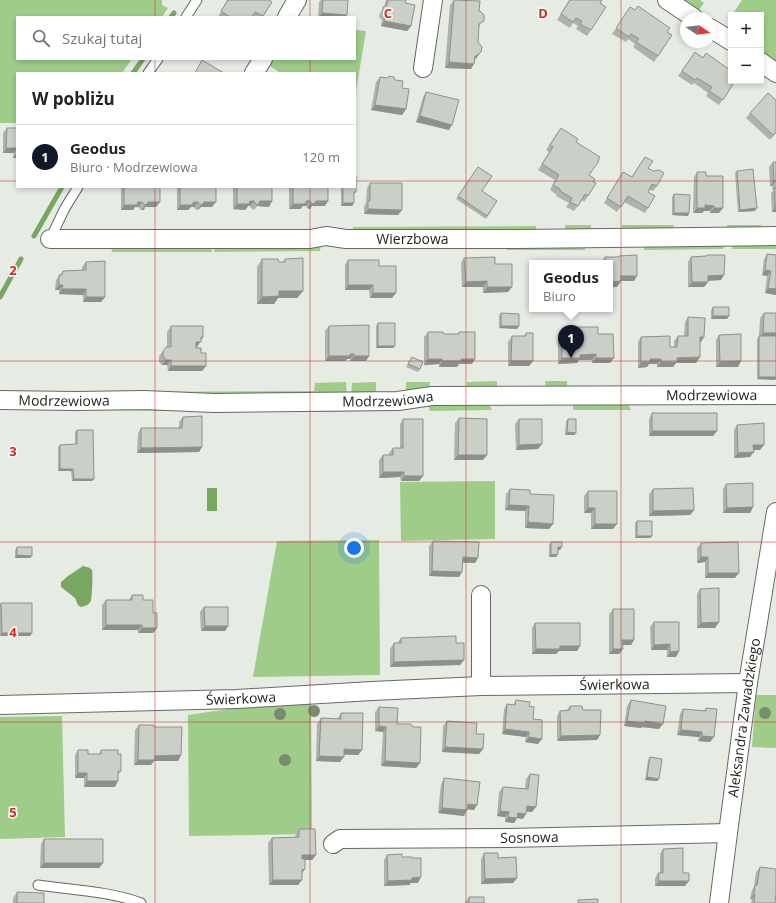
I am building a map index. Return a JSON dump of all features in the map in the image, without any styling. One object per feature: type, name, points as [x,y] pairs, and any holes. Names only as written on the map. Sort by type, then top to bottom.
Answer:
[{"type":"street","points":[[289,16],[298,0]]},
{"type":"street","points":[[423,68],[433,0]]},
{"type":"street","points":[[667,0],[685,12]]},
{"type":"street","points":[[716,32],[728,39]]},
{"type":"street","points":[[255,72],[262,60]]},
{"type":"street","points":[[764,64],[776,73]]},
{"type":"street","name":"Wierzbowa","points":[[50,239],[310,239],[326,236],[346,240],[776,236]]},
{"type":"street","name":"Modrzewiowa","points":[[0,400],[144,400],[214,403],[398,401],[432,396],[776,395]]},
{"type":"street","name":"Aleksandra Zawadzkiego","points":[[719,903],[748,683],[774,534],[776,512]]},
{"type":"street","points":[[481,594],[481,686]]},
{"type":"street","name":"Świerkowa","points":[[0,705],[229,699],[481,686],[748,683]]},
{"type":"street","name":"Sosnowa","points":[[334,844],[340,839],[514,838],[728,833]]},
{"type":"lane","points":[[187,16],[198,0]]},
{"type":"lane","points":[[149,72],[157,60]]},
{"type":"lane","points":[[50,239],[65,208],[77,188]]},
{"type":"lane","points":[[38,886],[101,893],[127,898],[141,903]]},
{"type":"shaded area","points":[[0,0],[162,0],[162,5],[168,8],[163,16],[16,16],[16,60],[131,60],[123,72],[16,72],[16,123],[0,123]]},
{"type":"shaded area","points":[[682,0],[700,0],[704,3],[698,11]]},
{"type":"shaded area","points":[[742,0],[776,0],[776,63],[764,55],[764,12],[734,12]]},
{"type":"shaded area","points":[[356,30],[366,31],[356,91],[356,72],[279,72],[268,65],[270,60],[356,60]]},
{"type":"shaded area","points":[[565,225],[591,225],[591,229],[589,232],[565,232]]},
{"type":"shaded area","points":[[622,225],[674,225],[674,229],[622,231]]},
{"type":"shaded area","points":[[727,225],[762,225],[759,230],[727,228]]},
{"type":"shaded area","points":[[536,226],[534,232],[353,233],[353,227]]},
{"type":"shaded area","points":[[721,243],[724,246],[723,249],[644,250],[646,244]]},
{"type":"shaded area","points":[[776,243],[776,249],[732,249],[733,245]]},
{"type":"shaded area","points":[[321,244],[320,251],[214,252],[215,246]]},
{"type":"shaded area","points":[[399,245],[478,245],[478,249],[399,249]]},
{"type":"shaded area","points":[[584,245],[585,250],[507,250],[507,247]]},
{"type":"shaded area","points":[[111,246],[211,246],[212,252],[112,252]]},
{"type":"shaded area","points":[[497,381],[497,388],[467,390],[467,382]]},
{"type":"shaded area","points":[[545,381],[567,381],[567,389],[546,389]]},
{"type":"shaded area","points":[[346,382],[347,395],[212,397],[130,392],[314,391],[315,383]]},
{"type":"shaded area","points":[[376,382],[376,395],[351,396],[352,383]]},
{"type":"shaded area","points":[[406,382],[430,382],[429,390],[406,394]]},
{"type":"shaded area","points":[[573,402],[628,404],[631,410],[573,410]]},
{"type":"shaded area","points":[[488,403],[492,410],[430,411],[428,405]]},
{"type":"shaded area","points":[[91,408],[165,408],[165,411],[91,410]]},
{"type":"shaded area","points":[[376,408],[376,411],[308,412],[309,410]]},
{"type":"shaded area","points":[[495,481],[495,539],[401,541],[400,482]]},
{"type":"shaded area","points":[[207,488],[217,488],[217,511],[207,511]]},
{"type":"shaded area","points":[[379,540],[380,675],[253,677],[277,541]]},
{"type":"shaded area","points":[[83,566],[92,570],[92,590],[90,603],[81,607],[78,605],[75,598],[61,587],[61,582]]},
{"type":"shaded area","points":[[756,695],[776,695],[776,748],[752,747]]},
{"type":"shaded area","points":[[311,701],[312,834],[189,836],[188,715],[249,706]]},
{"type":"shaded area","points":[[62,716],[65,837],[0,839],[0,717]]},
{"type":"building","points":[[228,0],[269,0],[272,2],[263,16],[255,12],[253,16],[228,16],[221,11]]},
{"type":"building","points":[[323,0],[348,0],[347,15],[322,13]]},
{"type":"building","points":[[388,0],[406,0],[405,3],[415,5],[411,26],[384,21],[385,15],[383,12],[383,7],[387,5]]},
{"type":"building","points":[[454,0],[480,1],[479,11],[484,15],[484,21],[479,24],[478,42],[482,47],[481,52],[475,56],[474,64],[449,62]]},
{"type":"building","points":[[570,0],[602,0],[600,3],[606,7],[591,30],[580,24],[582,21],[576,18],[573,22],[561,14]]},
{"type":"building","points":[[638,6],[670,28],[667,32],[672,35],[658,56],[636,42],[639,39],[631,34],[629,37],[616,28],[630,7],[635,10]]},
{"type":"building","points":[[695,52],[703,58],[706,53],[728,69],[728,84],[733,84],[723,100],[709,91],[712,87],[697,78],[695,80],[682,71]]},
{"type":"building","points":[[202,60],[222,72],[196,72]]},
{"type":"building","points":[[389,76],[394,77],[395,80],[403,81],[402,88],[409,89],[406,109],[375,105],[380,77],[388,78]]},
{"type":"building","points":[[426,92],[459,100],[452,125],[420,116]]},
{"type":"building","points":[[768,93],[776,100],[776,132],[773,135],[750,113]]},
{"type":"building","points":[[7,128],[16,128],[16,148],[6,148]]},
{"type":"building","points":[[561,128],[578,139],[576,142],[600,157],[599,161],[589,175],[595,179],[593,182],[596,183],[588,196],[585,194],[578,206],[570,202],[572,198],[553,185],[559,175],[542,164],[553,147],[550,145]]},
{"type":"building","points":[[645,157],[653,161],[648,168],[653,171],[659,170],[664,173],[657,186],[652,184],[648,192],[655,196],[648,208],[628,196],[621,207],[607,198],[623,172],[632,177]]},
{"type":"building","points":[[773,162],[776,162],[776,181],[774,181]]},
{"type":"building","points":[[478,167],[492,176],[482,191],[497,201],[487,216],[458,196]]},
{"type":"building","points":[[753,169],[757,208],[740,210],[737,171]]},
{"type":"building","points":[[697,172],[706,172],[706,176],[723,176],[723,208],[714,208],[714,206],[705,205],[705,208],[697,208]]},
{"type":"building","points":[[370,183],[402,183],[402,210],[368,209],[368,201],[370,201]]},
{"type":"building","points":[[124,188],[160,188],[160,202],[148,202],[145,205],[142,202],[138,202],[137,205],[124,205]]},
{"type":"building","points":[[180,188],[216,188],[216,202],[204,202],[201,205],[198,202],[194,202],[192,205],[180,205]]},
{"type":"building","points":[[237,188],[272,188],[272,201],[260,201],[258,205],[254,201],[250,201],[249,204],[237,204]]},
{"type":"building","points":[[293,188],[328,188],[328,201],[316,201],[314,204],[310,201],[306,201],[304,204],[293,204]]},
{"type":"building","points":[[343,188],[356,188],[356,192],[354,192],[354,203],[343,203]]},
{"type":"building","points":[[774,188],[776,188],[776,207],[775,207]]},
{"type":"building","points":[[674,194],[690,195],[689,213],[674,213]]},
{"type":"building","points":[[767,254],[776,255],[776,289],[768,288],[771,271],[765,270]]},
{"type":"building","points":[[637,255],[637,276],[621,276],[621,281],[613,282],[613,260],[605,260],[605,257]]},
{"type":"building","points":[[725,255],[724,275],[708,276],[708,282],[692,282],[691,257]]},
{"type":"building","points":[[495,257],[495,264],[512,264],[512,287],[487,287],[487,281],[466,282],[464,258]]},
{"type":"building","points":[[303,258],[303,291],[279,291],[279,296],[262,297],[262,259],[278,259],[279,262],[285,262],[285,259]]},
{"type":"building","points":[[348,260],[379,260],[379,266],[396,266],[396,293],[373,293],[373,285],[348,285]]},
{"type":"building","points":[[105,261],[105,297],[86,297],[86,289],[62,289],[63,285],[59,285],[59,275],[62,275],[63,271],[86,270],[86,262]]},
{"type":"building","points":[[713,307],[729,307],[729,316],[713,316]]},
{"type":"building","points":[[501,313],[519,314],[519,326],[501,326]]},
{"type":"building","points":[[764,313],[776,313],[776,333],[763,333]]},
{"type":"building","points":[[688,317],[705,318],[704,337],[700,337],[700,357],[677,358],[677,362],[661,362],[661,359],[650,359],[650,362],[641,362],[641,337],[670,336],[670,347],[677,347],[678,336],[688,336]]},
{"type":"building","points":[[378,323],[395,323],[395,346],[378,346]]},
{"type":"building","points":[[369,325],[369,356],[354,356],[354,354],[350,354],[350,356],[329,356],[329,326]]},
{"type":"building","points":[[171,326],[203,326],[203,337],[201,337],[201,342],[196,342],[196,348],[201,348],[201,353],[206,353],[206,366],[171,366],[171,360],[166,360],[163,356],[163,351],[166,347],[171,347]]},
{"type":"building","points":[[577,327],[598,327],[598,334],[613,334],[614,358],[596,358],[596,354],[580,355],[580,358],[562,358],[562,335],[577,334]]},
{"type":"building","points":[[428,332],[459,334],[459,332],[475,332],[475,359],[442,361],[442,359],[428,359]]},
{"type":"building","points":[[526,333],[533,333],[533,361],[511,361],[512,336],[526,336]]},
{"type":"building","points":[[741,334],[741,361],[720,362],[719,335]]},
{"type":"building","points":[[759,336],[776,336],[776,377],[759,377]]},
{"type":"building","points":[[412,357],[423,362],[420,369],[408,364]]},
{"type":"building","points":[[652,413],[717,413],[717,431],[652,431]]},
{"type":"building","points":[[202,416],[202,447],[141,448],[141,428],[182,428],[183,417]]},
{"type":"building","points":[[459,418],[487,419],[487,455],[458,455]]},
{"type":"building","points":[[403,419],[423,419],[423,476],[404,476],[404,472],[383,472],[383,455],[393,455],[393,448],[403,448]]},
{"type":"building","points":[[519,419],[542,419],[542,444],[519,445]]},
{"type":"building","points":[[568,419],[576,419],[576,433],[567,432]]},
{"type":"building","points":[[764,423],[764,445],[753,445],[754,452],[738,453],[737,425]]},
{"type":"building","points":[[77,430],[93,430],[94,479],[74,479],[73,469],[60,469],[60,445],[77,444]]},
{"type":"building","points":[[753,483],[753,507],[727,508],[726,484]]},
{"type":"building","points":[[693,488],[694,510],[653,511],[653,489]]},
{"type":"building","points":[[510,489],[530,490],[530,494],[554,495],[553,524],[528,522],[529,506],[509,505]]},
{"type":"building","points":[[588,491],[617,491],[617,524],[595,524],[595,508],[588,508]]},
{"type":"building","points":[[637,521],[652,521],[652,536],[637,536]]},
{"type":"building","points":[[433,541],[479,542],[478,558],[463,557],[462,572],[432,571]]},
{"type":"building","points":[[551,542],[562,542],[562,547],[558,547],[558,554],[551,555]]},
{"type":"building","points":[[738,542],[739,573],[708,573],[708,557],[701,557],[701,543]]},
{"type":"building","points":[[17,547],[32,547],[32,556],[17,555]]},
{"type":"building","points":[[719,588],[719,622],[701,623],[700,589]]},
{"type":"building","points":[[132,595],[143,595],[143,600],[153,600],[153,613],[157,613],[157,628],[142,628],[142,625],[106,625],[106,600],[132,600]]},
{"type":"building","points":[[1,603],[32,603],[32,633],[2,633]]},
{"type":"building","points":[[204,607],[228,607],[228,626],[205,626]]},
{"type":"building","points":[[613,609],[634,609],[634,640],[622,640],[623,649],[613,649]]},
{"type":"building","points":[[654,622],[679,622],[679,651],[670,652],[670,644],[654,645]]},
{"type":"building","points":[[535,623],[580,623],[580,646],[560,646],[560,649],[536,649]]},
{"type":"building","points":[[456,636],[456,643],[464,643],[464,660],[394,662],[394,643],[401,643],[401,638]]},
{"type":"building","points":[[516,700],[530,702],[529,706],[534,707],[533,719],[542,720],[542,739],[529,737],[529,732],[505,729],[507,704],[515,705]]},
{"type":"building","points":[[631,700],[666,706],[663,724],[645,721],[644,723],[627,721]]},
{"type":"building","points":[[570,706],[582,706],[583,710],[601,710],[600,735],[561,736],[560,711],[570,710]]},
{"type":"building","points":[[379,707],[398,708],[397,724],[411,724],[413,727],[421,727],[420,763],[385,761],[386,727],[379,726]]},
{"type":"building","points":[[706,708],[717,709],[714,737],[702,736],[702,732],[681,730],[683,709],[706,711]]},
{"type":"building","points":[[341,713],[363,713],[362,750],[344,749],[344,757],[319,756],[321,718],[341,719]]},
{"type":"building","points":[[447,721],[477,723],[476,734],[484,734],[483,749],[445,747]]},
{"type":"building","points":[[139,725],[154,725],[154,727],[182,727],[181,755],[155,756],[155,760],[138,760]]},
{"type":"building","points":[[78,750],[88,750],[88,754],[101,754],[101,750],[118,750],[118,754],[121,754],[121,771],[118,771],[118,781],[87,781],[87,773],[78,773]]},
{"type":"building","points":[[650,757],[662,759],[659,779],[647,777]]},
{"type":"building","points":[[530,774],[539,775],[536,807],[527,806],[526,814],[518,813],[517,818],[508,817],[509,812],[500,811],[503,787],[528,789]]},
{"type":"building","points":[[444,778],[480,782],[477,805],[468,804],[467,810],[442,808]]},
{"type":"building","points":[[299,829],[315,829],[316,855],[302,855],[302,859],[305,859],[305,869],[302,870],[302,880],[273,880],[272,838],[299,837]]},
{"type":"building","points":[[44,839],[103,839],[103,863],[44,863]]},
{"type":"building","points":[[683,848],[683,873],[689,873],[689,881],[659,881],[658,873],[663,873],[663,849]]},
{"type":"building","points":[[484,853],[498,853],[498,858],[516,857],[517,878],[485,879]]},
{"type":"building","points":[[402,854],[402,857],[421,858],[421,877],[412,878],[412,880],[388,881],[387,855]]},
{"type":"building","points":[[760,867],[776,869],[775,903],[754,903],[755,885],[757,885]]},
{"type":"building","points":[[17,892],[44,893],[44,903],[17,903]]},
{"type":"building","points":[[469,897],[484,897],[484,903],[469,903]]},
{"type":"building","points":[[598,899],[598,903],[578,903],[578,900]]},
{"type":"waterway","points":[[134,72],[142,60]]},
{"type":"waterway","points":[[34,236],[61,188]]},
{"type":"waterway","points":[[0,297],[21,259]]},
{"type":"place","name":"Geodus","points":[[571,358]]}]
